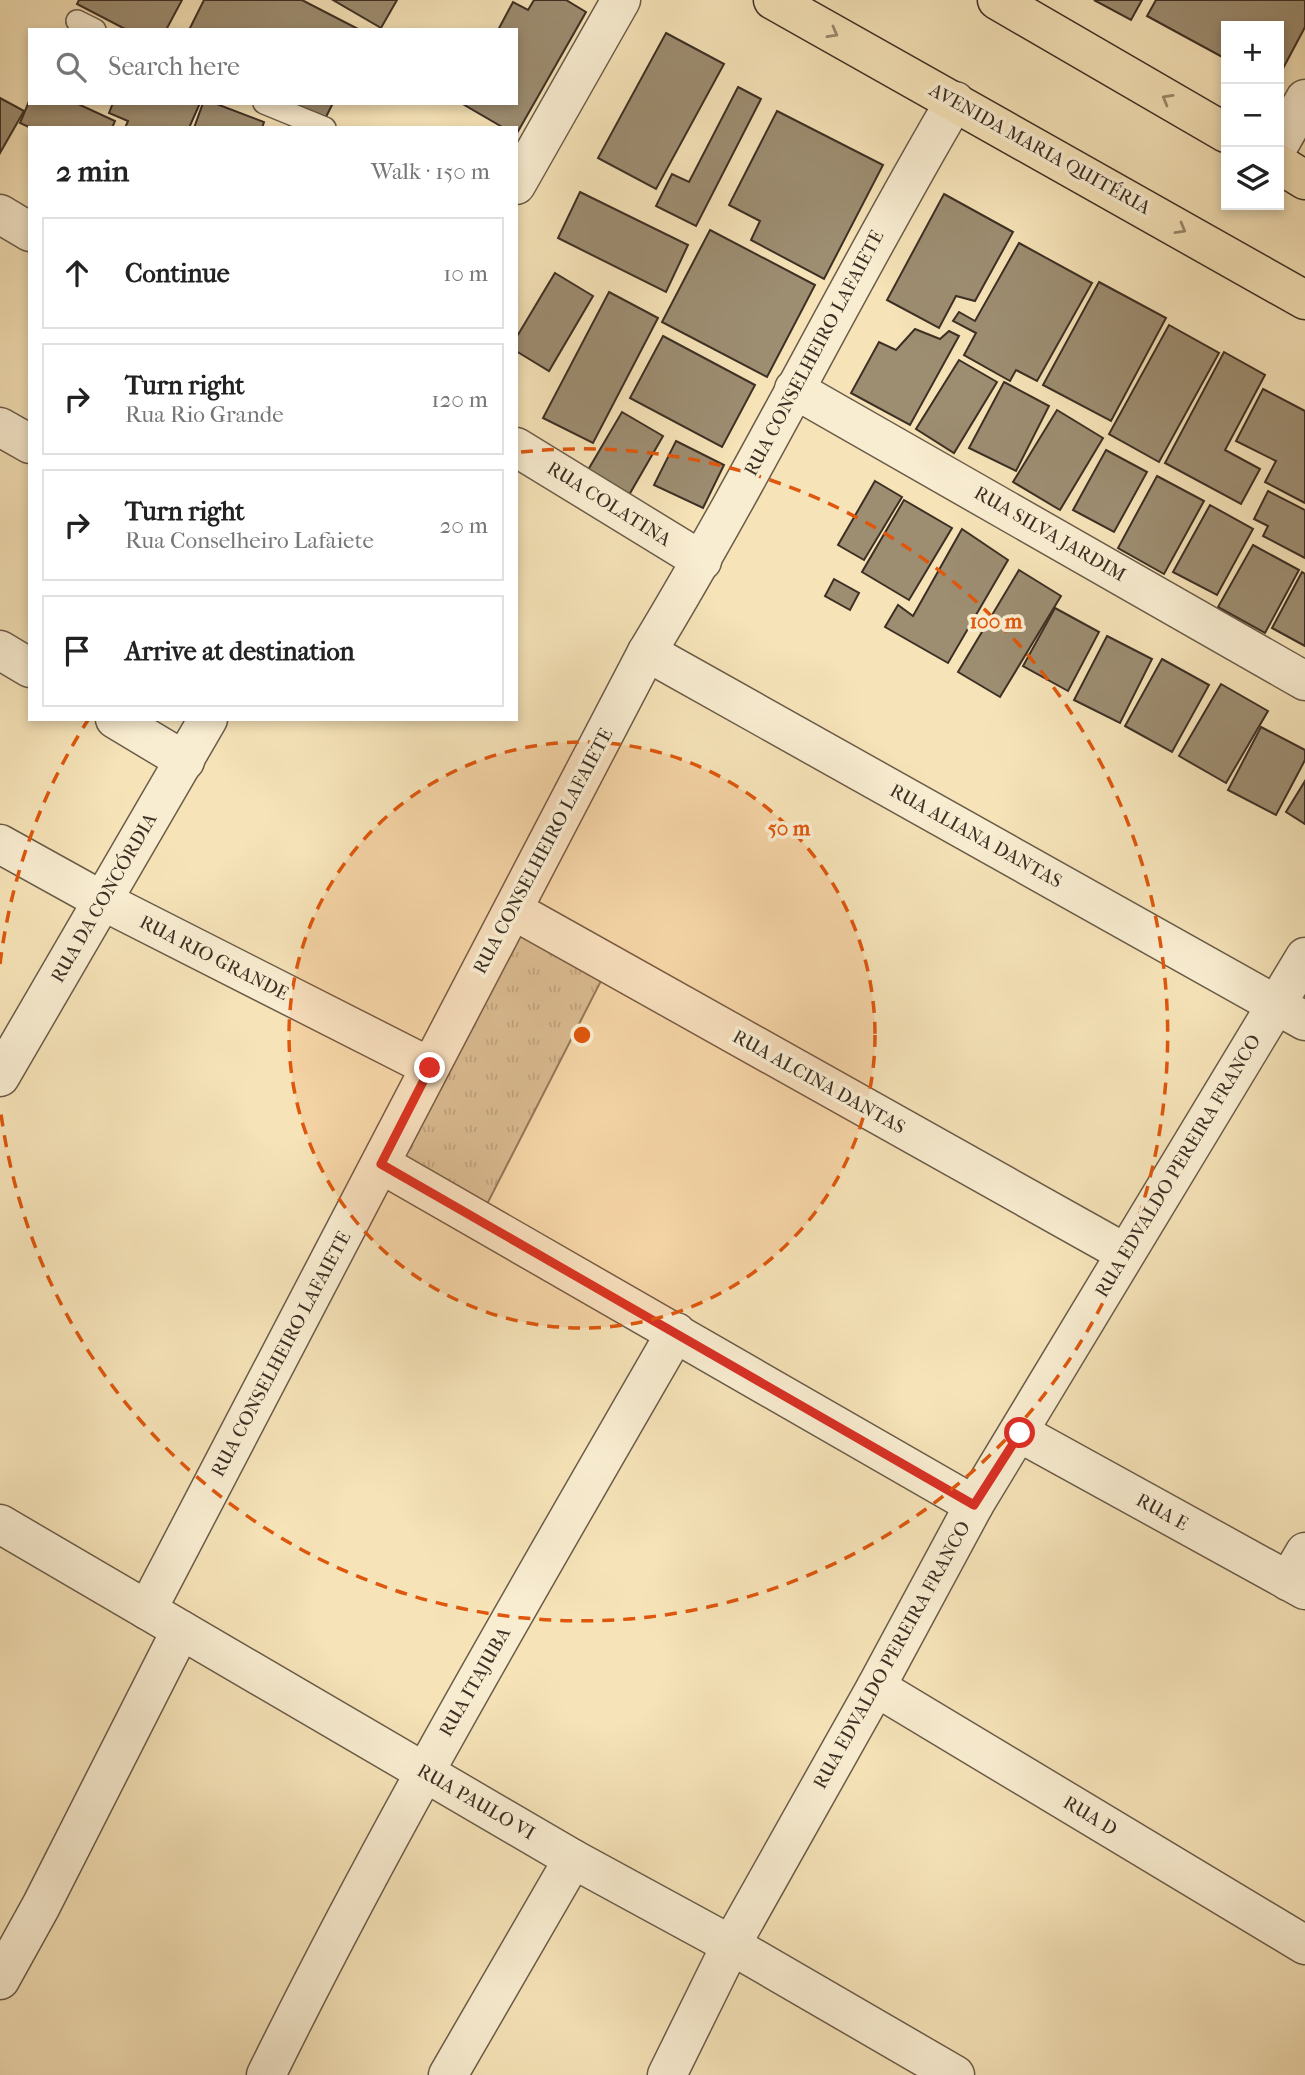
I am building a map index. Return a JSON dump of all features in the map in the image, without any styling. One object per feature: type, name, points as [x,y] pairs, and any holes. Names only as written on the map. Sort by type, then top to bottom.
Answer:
[{"type":"main road","name":"AVENIDA MARIA QUITÉRIA","points":[[774,0],[1305,300]]},
{"type":"main road","points":[[997,0],[1221,130]]},
{"type":"main road","points":[[1284,167],[1305,180]]},
{"type":"street","points":[[518,180],[621,0]]},
{"type":"street","points":[[1284,136],[1305,99]]},
{"type":"street","name":"RUA CONSELHEIRO LAFAIETE","points":[[147,1610],[647,652],[702,561],[888,215],[955,101]]},
{"type":"street","points":[[0,214],[28,231]]},
{"type":"street","name":"RUA SILVA JARDIM","points":[[794,389],[1305,681]]},
{"type":"street","points":[[0,427],[28,443]]},
{"type":"street","name":"RUA COLATINA","points":[[518,448],[702,561]]},
{"type":"street","points":[[0,650],[28,667]]},
{"type":"street","name":"RUA ALIANA DANTAS","points":[[647,652],[1291,1012]]},
{"type":"street","points":[[119,721],[185,761]]},
{"type":"street","name":"RUA DA CONCÓRDIA","points":[[2,1071],[207,721]]},
{"type":"street","name":"RUA RIO GRANDE","points":[[0,844],[101,900],[430,1068]]},
{"type":"street","name":"RUA ALCINA DANTAS","points":[[513,910],[1125,1253]]},
{"type":"street","name":"RUA EDVALDO PEREIRA FRANCO","points":[[667,2075],[731,1945],[876,1687],[974,1505],[1020,1433],[1125,1253],[1291,1012],[1305,957]]},
{"type":"street","points":[[381,1164],[974,1505]]},
{"type":"street","name":"RUA ITAJUBA","points":[[266,2075],[332,1941],[424,1772],[676,1332]]},
{"type":"street","name":"RUA E","points":[[1020,1433],[1299,1574]]},
{"type":"street","name":"RUA PAULO VI","points":[[0,1524],[573,1859],[731,1945],[955,2075]]},
{"type":"street","points":[[0,1980],[41,1906],[181,1630]]},
{"type":"street","name":"RUA D","points":[[876,1687],[1305,1945]]},
{"type":"street","points":[[448,2075],[573,1859]]},
{"type":"lane","points":[[269,105],[320,126]]},
{"type":"green space","points":[[519,935],[602,979],[486,1206],[404,1157]]},
{"type":"building","points":[[79,0],[182,0],[167,28],[123,28],[77,4]]},
{"type":"building","points":[[204,0],[302,0],[356,28],[190,28]]},
{"type":"building","points":[[333,0],[397,0],[381,28]]},
{"type":"building","points":[[534,0],[566,0],[586,12],[518,131],[518,126],[501,126],[464,105],[518,105],[518,28],[499,28],[513,2],[528,10]]},
{"type":"building","points":[[1094,0],[1142,0],[1131,20]]},
{"type":"building","points":[[1156,0],[1305,0],[1305,27],[1284,67],[1284,21],[1221,21],[1221,56],[1147,16]]},
{"type":"building","points":[[666,33],[724,64],[656,189],[598,158]]},
{"type":"building","points":[[738,87],[761,99],[696,226],[656,206],[672,174],[689,182]]},
{"type":"building","points":[[0,98],[24,111],[0,153]]},
{"type":"building","points":[[28,104],[80,105],[115,121],[113,126],[28,127],[20,123]]},
{"type":"building","points":[[112,105],[199,105],[190,126],[126,126],[128,121],[109,113]]},
{"type":"building","points":[[202,105],[219,105],[264,122],[263,126],[195,126]]},
{"type":"building","points":[[285,105],[332,105],[322,125]]},
{"type":"building","points":[[777,111],[883,165],[824,279],[751,240],[760,221],[729,205]]},
{"type":"building","points":[[580,192],[688,245],[666,292],[558,238]]},
{"type":"building","points":[[944,194],[1013,232],[975,301],[956,296],[939,328],[887,300]]},
{"type":"building","points":[[710,230],[815,285],[767,377],[662,322]]},
{"type":"building","points":[[1019,243],[1092,283],[1037,381],[1016,370],[1010,381],[964,355],[976,333],[953,321],[959,312],[975,321]]},
{"type":"building","points":[[555,273],[593,296],[549,371],[518,352],[518,335]]},
{"type":"building","points":[[1099,282],[1166,318],[1111,421],[1043,385]]},
{"type":"building","points":[[609,292],[658,318],[593,443],[543,418]]},
{"type":"building","points":[[1169,325],[1219,353],[1159,462],[1109,434]]},
{"type":"building","points":[[915,329],[940,339],[949,331],[959,336],[910,425],[851,393],[879,342],[896,350]]},
{"type":"building","points":[[663,336],[755,385],[722,447],[630,398]]},
{"type":"building","points":[[1224,352],[1265,375],[1225,450],[1260,469],[1241,504],[1165,463]]},
{"type":"building","points":[[959,360],[997,382],[954,453],[916,429]]},
{"type":"building","points":[[1004,382],[1049,406],[1016,471],[969,448]]},
{"type":"building","points":[[1263,389],[1305,411],[1305,503],[1265,482],[1276,461],[1236,441]]},
{"type":"building","points":[[1057,410],[1103,438],[1060,510],[1013,482]]},
{"type":"building","points":[[622,412],[663,436],[629,495],[588,470]]},
{"type":"building","points":[[676,441],[724,465],[703,508],[654,485]]},
{"type":"building","points":[[1106,450],[1147,472],[1114,532],[1073,510]]},
{"type":"building","points":[[1157,476],[1204,501],[1164,574],[1118,548]]},
{"type":"building","points":[[875,481],[902,497],[864,560],[838,545]]},
{"type":"building","points":[[1268,491],[1305,510],[1305,558],[1263,536],[1268,526],[1254,519]]},
{"type":"building","points":[[904,500],[952,528],[909,600],[862,572]]},
{"type":"building","points":[[1210,505],[1253,529],[1217,595],[1173,572]]},
{"type":"building","points":[[962,529],[1008,560],[948,663],[885,627],[898,605],[913,616]]},
{"type":"building","points":[[1253,545],[1299,570],[1265,633],[1218,607]]},
{"type":"building","points":[[1019,570],[1061,596],[1000,697],[958,672]]},
{"type":"building","points":[[1302,572],[1305,574],[1305,646],[1272,628]]},
{"type":"building","points":[[834,579],[859,593],[850,610],[825,596]]},
{"type":"building","points":[[1055,608],[1099,632],[1068,691],[1023,666]]},
{"type":"building","points":[[1107,636],[1152,659],[1120,723],[1074,700]]},
{"type":"building","points":[[1162,659],[1209,685],[1172,752],[1125,726]]},
{"type":"building","points":[[1221,684],[1268,711],[1226,783],[1179,756]]},
{"type":"building","points":[[1261,727],[1305,750],[1305,760],[1276,815],[1228,790]]},
{"type":"building","points":[[1305,781],[1305,824],[1286,812]]},
{"type":"route","points":[[430,1068],[381,1164],[974,1505],[1020,1433]]}]
